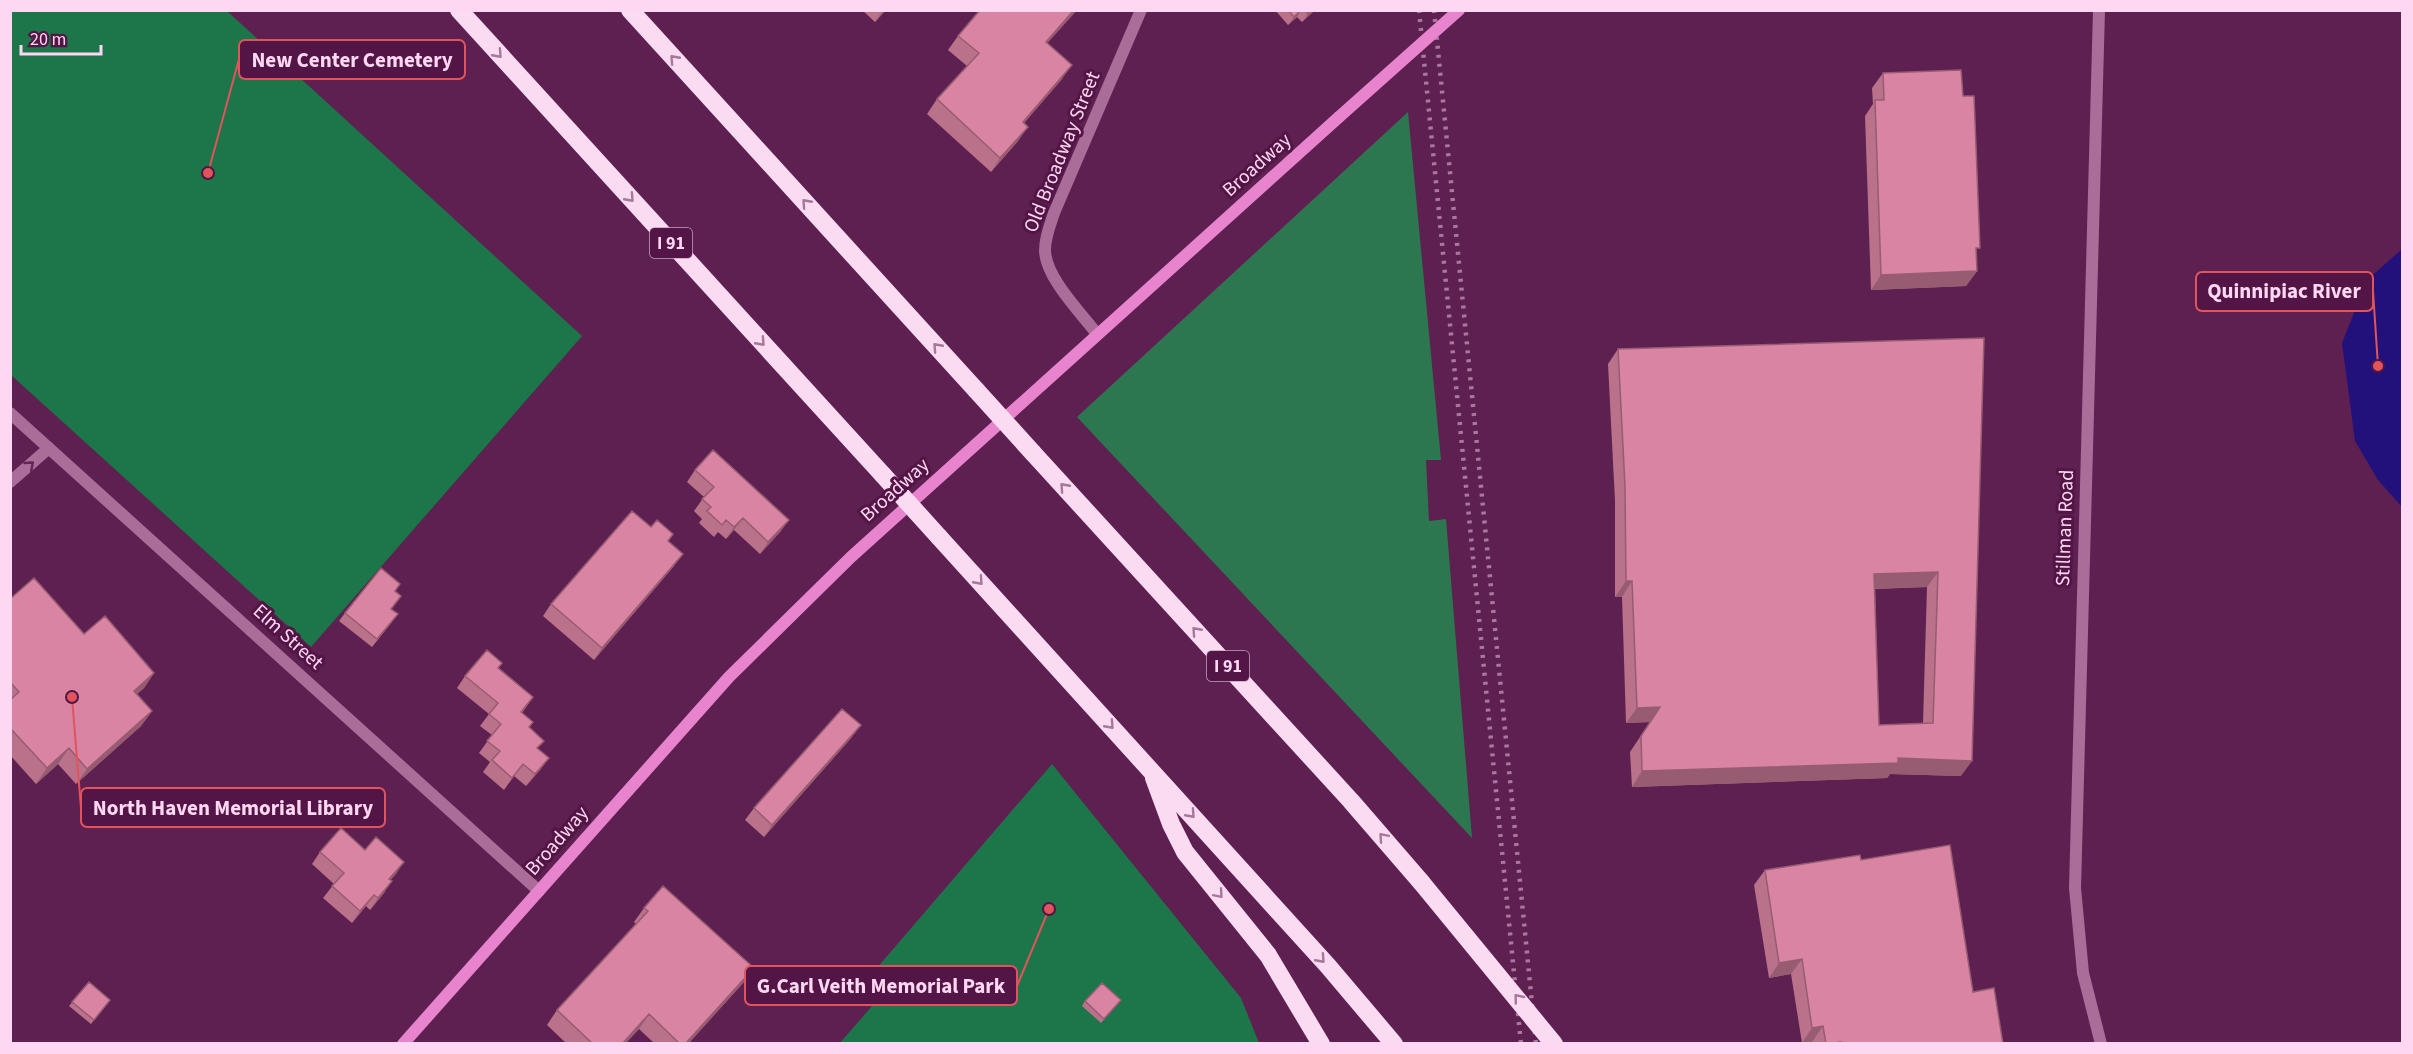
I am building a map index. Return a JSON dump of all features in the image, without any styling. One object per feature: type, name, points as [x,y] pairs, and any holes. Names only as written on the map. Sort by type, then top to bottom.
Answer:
[{"type":"highway","name":"I 91","points":[[459,10],[1152,771],[1328,966],[1394,1044]]},
{"type":"highway","name":"I 91","points":[[630,10],[1352,801],[1554,1044]]},
{"type":"highway","points":[[1152,771],[1167,814],[1185,852],[1268,956],[1321,1044]]},
{"type":"main road","name":"Broadway","points":[[403,1044],[679,732],[790,615],[851,556],[1459,10]]},
{"type":"street","name":"Old Broadway Street","points":[[1097,334],[1053,276],[1045,254],[1046,242],[1054,213],[1141,10]]},
{"type":"street","name":"Stillman Road","points":[[2099,10],[2075,888],[2083,973],[2102,1044]]},
{"type":"street","name":"Elm Street","points":[[10,413],[539,891]]},
{"type":"street","points":[[10,482],[49,448]]},
{"type":"green space","points":[[11,10],[227,11],[582,336],[311,647],[11,375]]},
{"type":"green space","points":[[1408,112],[1441,460],[1426,460],[1429,521],[1446,519],[1472,838],[1077,417]]},
{"type":"green space","points":[[1052,764],[1241,998],[1259,1043],[839,1044],[872,1006],[858,990]]},
{"type":"shaded area","points":[[2402,249],[2402,507],[2378,480],[2355,441],[2342,343],[2367,280]]},
{"type":"building","points":[[980,10],[1074,10],[1046,42],[1072,65],[1023,122],[1028,127],[1000,158],[937,99],[979,53],[958,36]]},
{"type":"building","points":[[1288,10],[1301,10],[1294,17]]},
{"type":"building","points":[[1961,70],[1963,96],[1974,96],[1980,248],[1976,248],[1977,271],[1881,275],[1875,100],[1884,100],[1883,73]]},
{"type":"building","points":[[1984,338],[1972,761],[1898,758],[1898,763],[1642,771],[1641,736],[1660,707],[1637,708],[1632,581],[1626,581],[1625,486],[1618,349]],"holes":[[[1938,572],[1933,723],[1879,725],[1874,574]]]},
{"type":"building","points":[[713,450],[789,520],[768,542],[743,518],[734,527],[726,520],[722,525],[707,511],[711,507],[702,499],[714,487],[695,470]]},
{"type":"building","points":[[632,511],[651,527],[657,520],[673,534],[668,541],[683,554],[602,648],[551,604]]},
{"type":"building","points":[[381,568],[400,584],[395,591],[401,596],[391,609],[398,614],[377,639],[345,613]]},
{"type":"building","points":[[34,578],[84,634],[105,616],[154,673],[134,691],[152,711],[87,769],[69,748],[47,768],[10,728],[10,700],[19,692],[10,682],[10,599]]},
{"type":"building","points":[[487,650],[502,663],[498,668],[533,697],[521,712],[533,722],[529,727],[544,741],[537,748],[549,758],[535,774],[523,764],[512,778],[492,760],[500,751],[487,741],[501,724],[489,714],[498,703],[465,676]]},
{"type":"building","points":[[842,709],[861,725],[772,825],[754,808]]},
{"type":"building","points":[[341,828],[365,850],[376,837],[404,862],[389,879],[392,881],[378,898],[374,895],[360,911],[332,886],[344,873],[320,852]]},
{"type":"building","points":[[1950,845],[1973,992],[1994,988],[2003,1044],[1842,1044],[1841,1042],[1826,1044],[1823,1026],[1812,1028],[1802,959],[1779,963],[1765,870],[1860,855],[1861,860]]},
{"type":"building","points":[[663,886],[754,968],[685,1044],[680,1044],[649,1014],[622,1044],[593,1044],[557,1010],[648,911],[644,908]]},
{"type":"building","points":[[89,982],[110,1000],[94,1020],[72,1002]]},
{"type":"building","points":[[1102,983],[1121,1000],[1104,1019],[1085,1001]]},
{"type":"railway","points":[[1419,10],[1521,1044]]},
{"type":"railway","points":[[1434,10],[1536,1044]]},
{"type":"place","name":"New Center Cemetery","points":[[208,173]]},
{"type":"place","name":"Quinnipiac River","points":[[2378,366]]},
{"type":"place","name":"North Haven Memorial Library","points":[[72,697]]},
{"type":"place","name":"G.Carl Veith Memorial Park","points":[[1049,909]]}]
